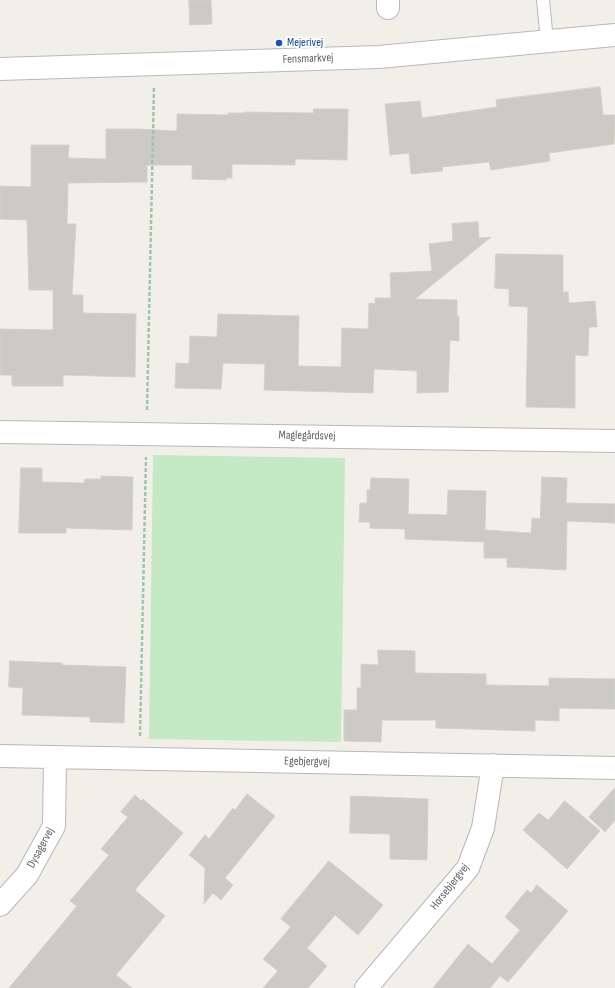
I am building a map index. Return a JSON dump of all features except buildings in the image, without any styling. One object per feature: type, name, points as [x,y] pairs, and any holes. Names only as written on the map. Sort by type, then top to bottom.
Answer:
[{"type":"street","name":"Fensmarkvej","points":[[0,69],[379,56],[615,35]]},
{"type":"street","name":"Maglegårdsvej","points":[[0,432],[615,441]]},
{"type":"street","name":"Egebjergvej","points":[[0,756],[615,768]]},
{"type":"street","name":"Dysagervej","points":[[0,905],[27,875],[54,826],[55,757]]},
{"type":"street","name":"Horsebjergvej","points":[[366,988],[468,868],[483,828],[493,765]]},
{"type":"lane","points":[[543,0],[546,41]]},
{"type":"green space","points":[[153,455],[345,458],[341,742],[149,739]]},
{"type":"place","name":"Mejerivej","points":[[279,43]]}]
